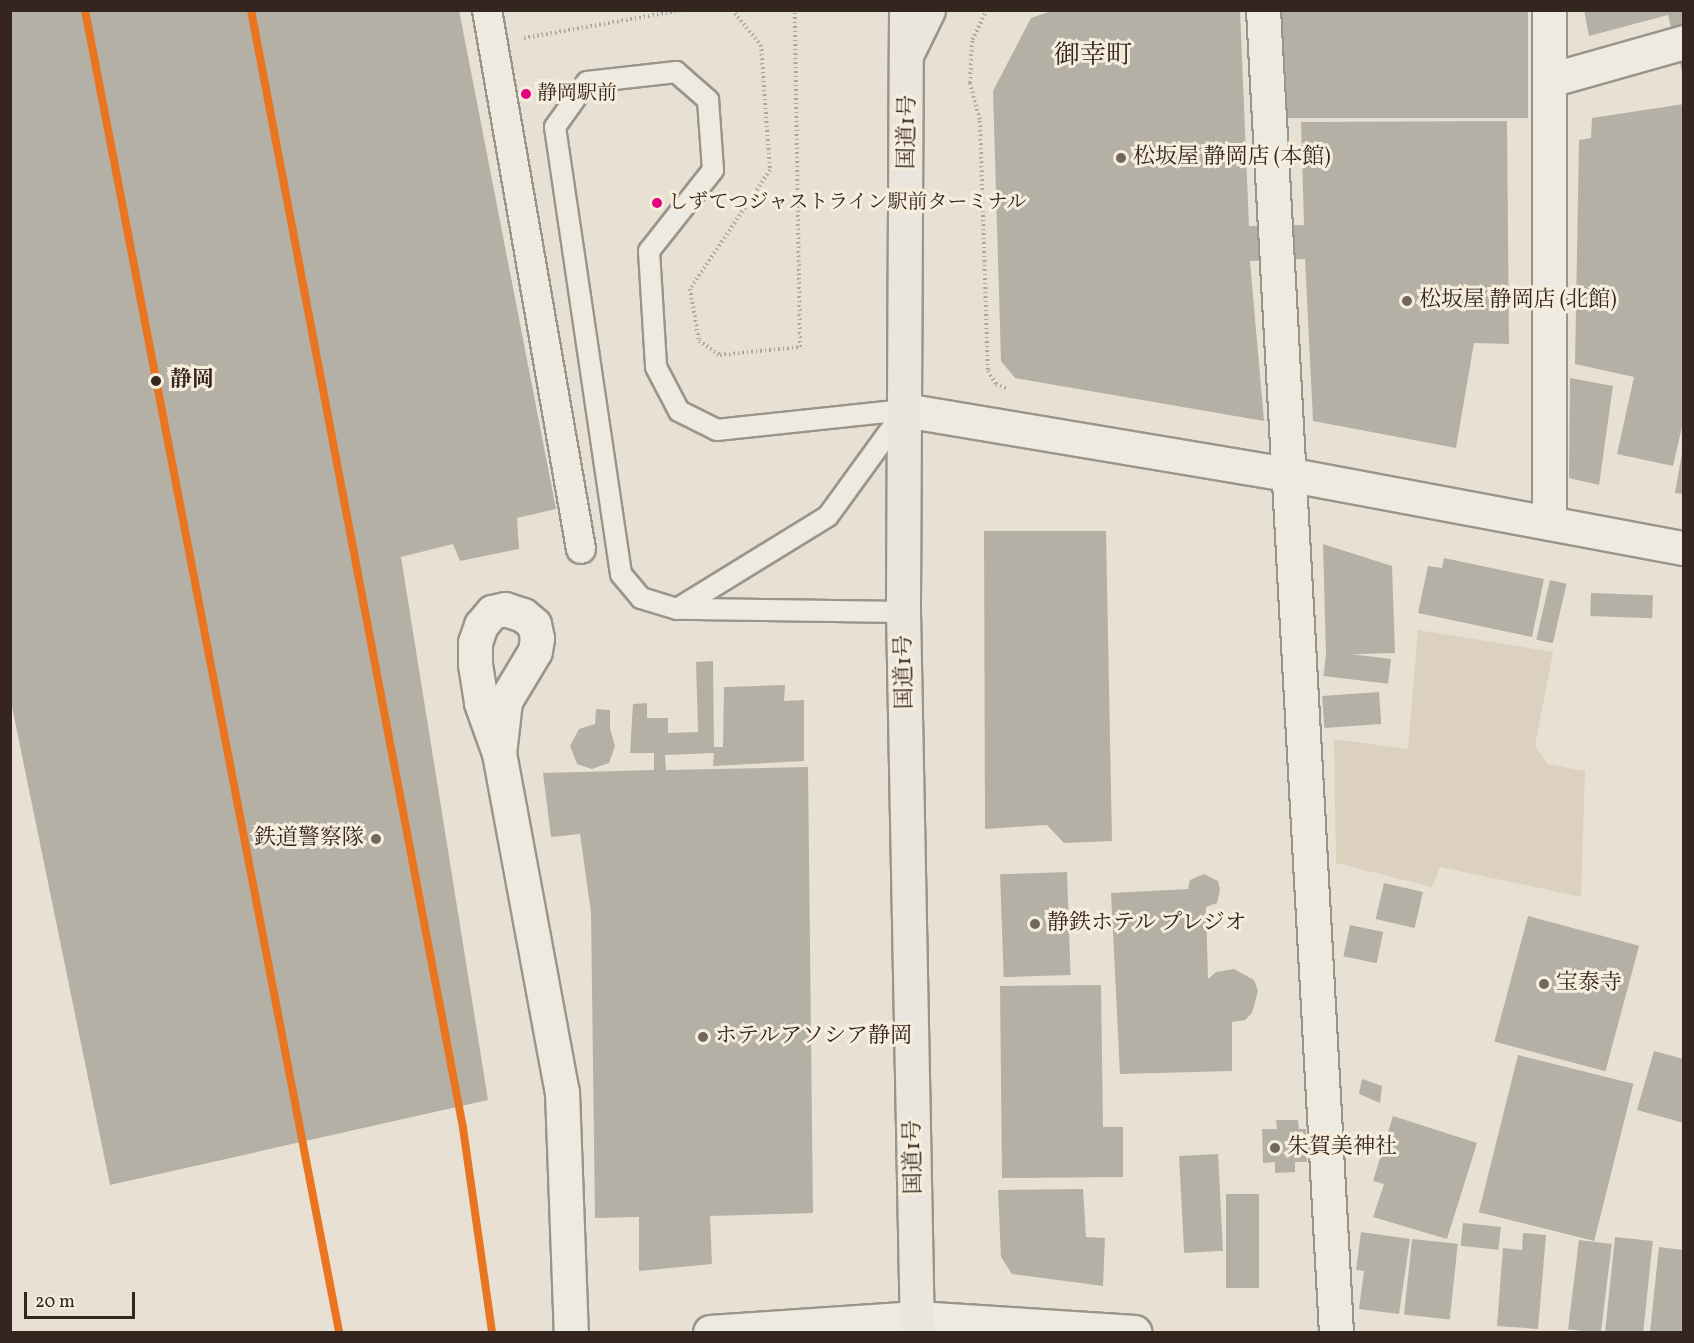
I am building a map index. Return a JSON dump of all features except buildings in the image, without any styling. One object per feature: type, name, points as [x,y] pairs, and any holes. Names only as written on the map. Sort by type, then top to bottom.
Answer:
[{"type":"main road","name":"国道1号","points":[[906,10],[909,49],[903,612],[917,1325]]},
{"type":"main road","points":[[909,49],[928,10]]},
{"type":"street","points":[[487,10],[581,549]]},
{"type":"street","points":[[1263,10],[1336,1332]]},
{"type":"street","points":[[1549,523],[1550,10]]},
{"type":"street","points":[[1550,80],[1683,42]]},
{"type":"street","points":[[904,410],[1287,474],[1683,548]]},
{"type":"street","points":[[499,753],[562,1092],[571,1332]]},
{"type":"street","points":[[710,1332],[917,1325],[1135,1332]]},
{"type":"lane","points":[[903,612],[677,609],[641,598],[621,574],[555,127],[587,82],[676,72],[708,100],[712,170],[649,251],[656,368],[679,411],[717,430],[904,410]]},
{"type":"lane","points":[[677,609],[828,516],[904,410]]},
{"type":"path","points":[[493,43],[683,10]]},
{"type":"path","points":[[732,10],[761,45],[770,170],[690,289],[699,341],[720,355],[800,347],[795,10]]},
{"type":"path","points":[[987,10],[972,41],[970,83],[980,121],[986,354],[991,379],[1012,389]]},
{"type":"shaded area","points":[[1418,630],[1553,652],[1535,746],[1548,764],[1585,771],[1581,897],[1440,867],[1432,887],[1336,863],[1334,739],[1408,749]]},
{"type":"transit line","points":[[85,10],[339,1332]]},
{"type":"transit line","points":[[251,10],[463,1128],[492,1332]]},
{"type":"place","name":"静岡駅前","points":[[526,94]]},
{"type":"place","name":"松坂屋 静岡店 (本館)","points":[[1121,158]]},
{"type":"place","name":"しずてつジャストライン駅前ターミナル","points":[[657,203]]},
{"type":"place","name":"松坂屋 静岡店 (北館)","points":[[1407,301]]},
{"type":"place","name":"静岡","points":[[156,381]]},
{"type":"place","name":"鉄道警察隊","points":[[376,839]]},
{"type":"place","name":"静鉄ホテル プレジオ","points":[[1035,924]]},
{"type":"place","name":"宝泰寺","points":[[1544,984]]},
{"type":"place","name":"ホテルアソシア静岡","points":[[703,1037]]},
{"type":"place","name":"朱賀美神社","points":[[1275,1148]]},
{"type":"district","name":"御幸町","points":[[1093,57]]}]
